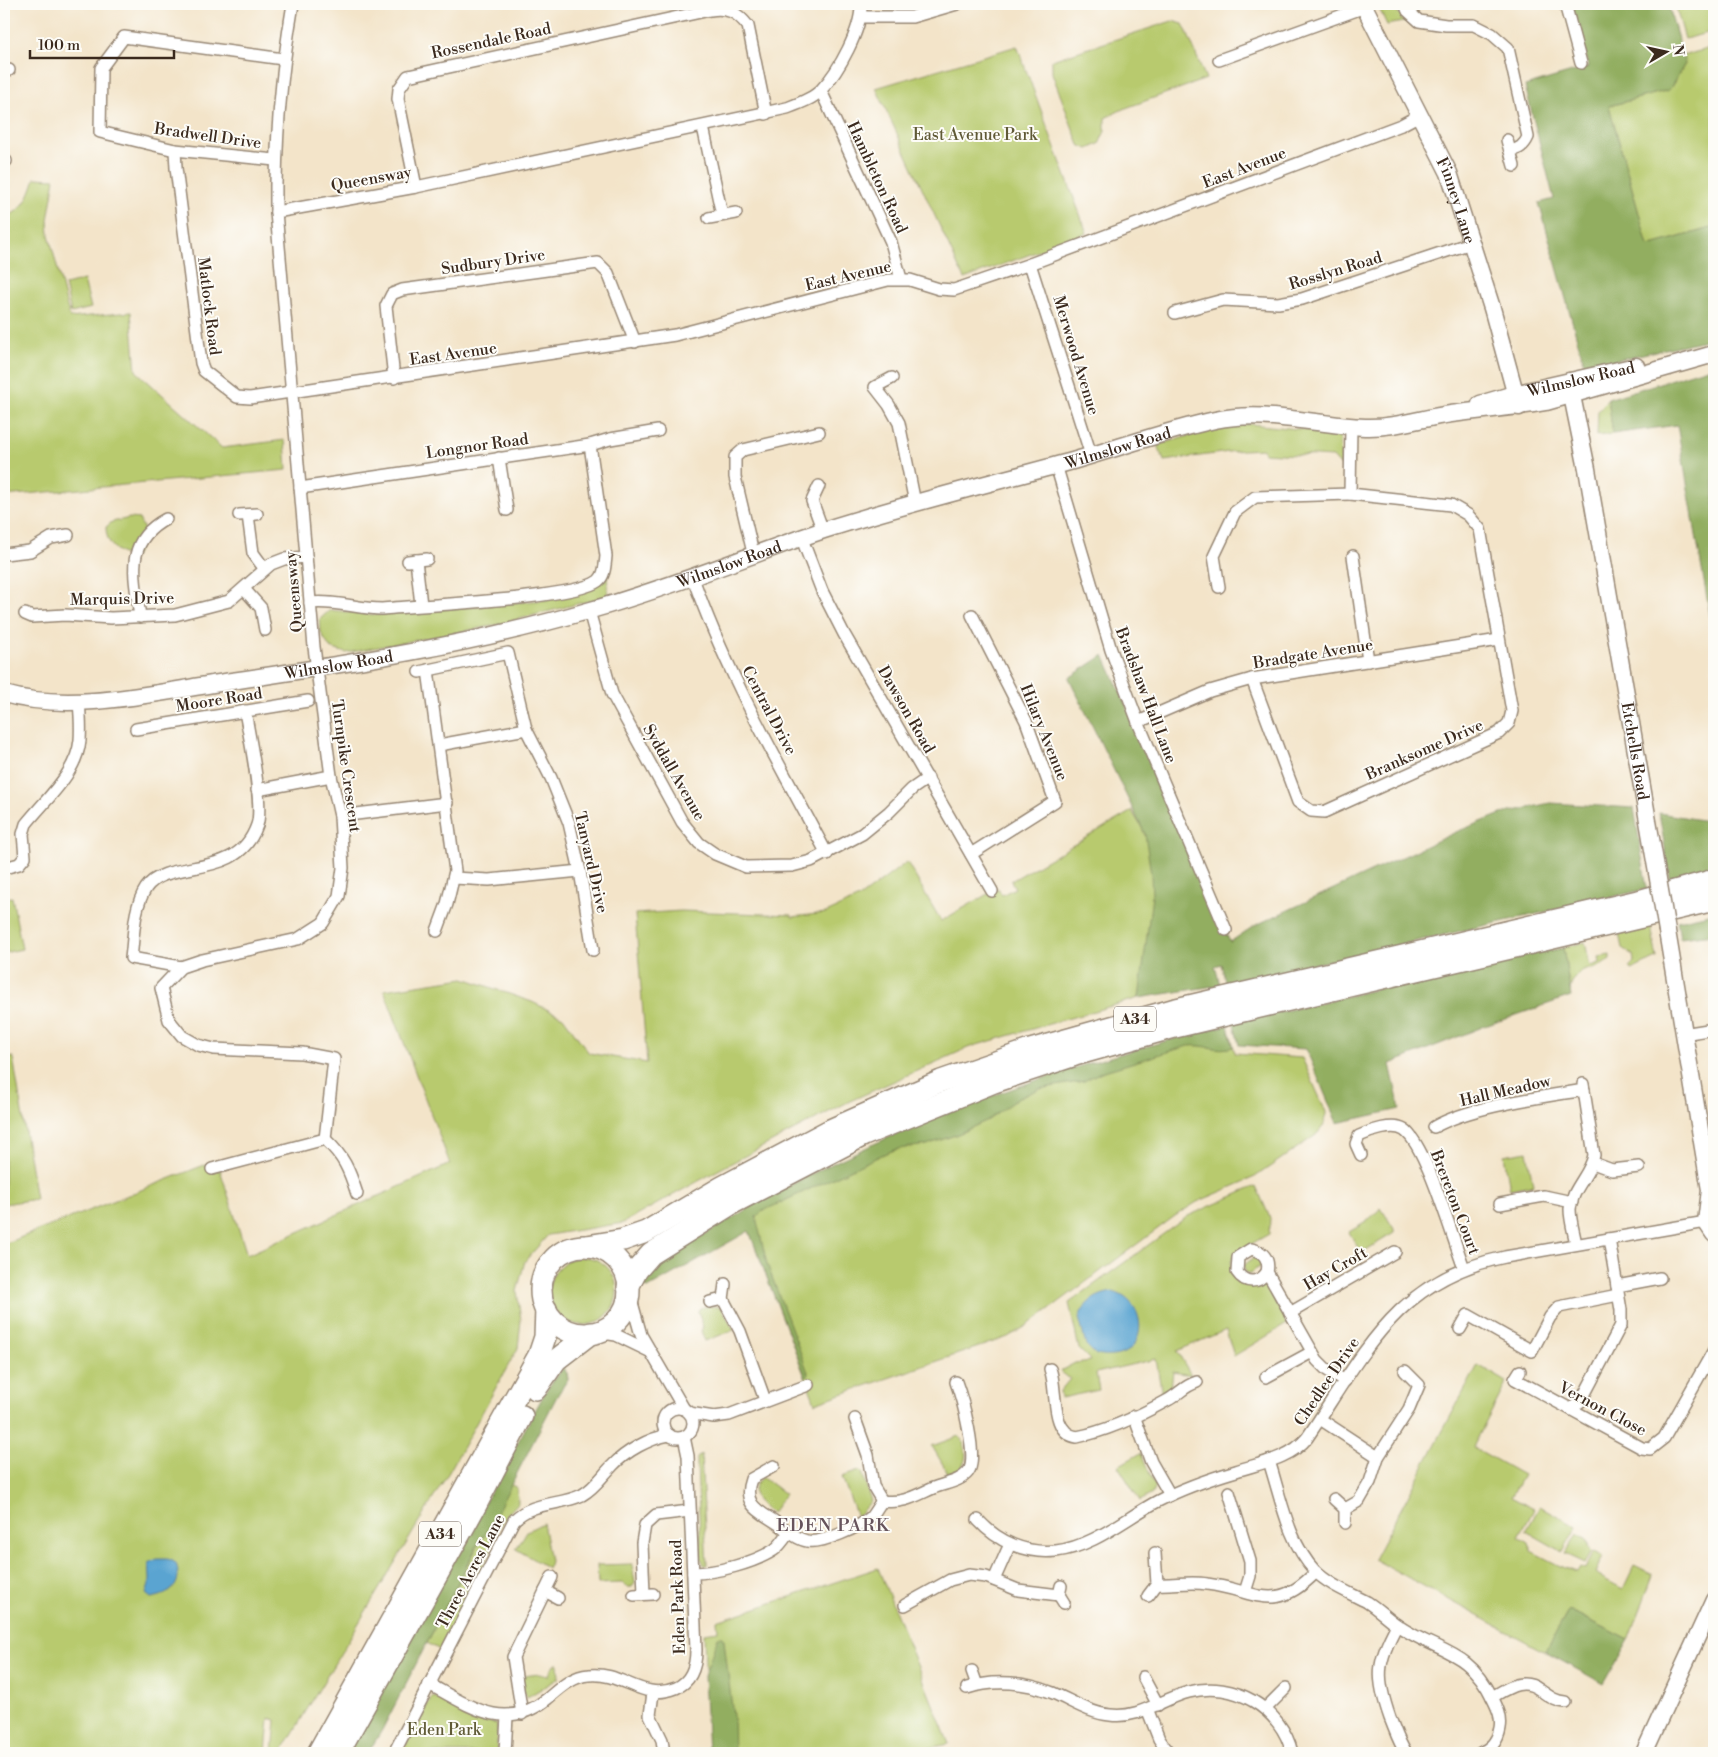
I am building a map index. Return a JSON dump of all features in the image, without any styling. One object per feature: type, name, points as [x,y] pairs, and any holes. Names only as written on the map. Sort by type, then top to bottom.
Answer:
[{"type":"highway","name":"A34","points":[[318,1753],[536,1362],[545,1338],[546,1309],[541,1285],[548,1266],[561,1253],[571,1248],[623,1240],[646,1232],[757,1168],[856,1118],[941,1082],[1030,1050],[1172,1010],[1638,901],[1714,880]]},
{"type":"highway","name":"A34","points":[[338,1753],[476,1505],[542,1379],[556,1360],[619,1318],[629,1290],[643,1262],[660,1247],[799,1167],[904,1118],[1011,1076],[1175,1027],[1714,900]]},
{"type":"highway","points":[[588,1246],[598,1248],[614,1257],[625,1273],[629,1290]]},
{"type":"highway","points":[[546,1309],[555,1322],[567,1330],[594,1333]]},
{"type":"main road","name":"Finney Lane","points":[[1364,5],[1418,116],[1449,173],[1492,308],[1517,400]]},
{"type":"main road","name":"Wilmslow Road","points":[[4,694],[28,699],[79,701],[114,698],[317,668],[515,630],[589,611],[693,578],[823,531],[914,503],[1192,426],[1238,416],[1288,417],[1351,426],[1391,425],[1517,400],[1714,352]]},
{"type":"main road","name":"Wilmslow Road","points":[[1517,400],[1546,402],[1577,386]]},
{"type":"main road","name":"Etchells Road","points":[[1577,386],[1586,461],[1710,1190],[1710,1228]]},
{"type":"main road","points":[[1546,402],[1560,404],[1574,420],[1586,461]]},
{"type":"main road","points":[[1644,1753],[1714,1600]]},
{"type":"street","points":[[276,212],[275,160],[283,60],[293,4]]},
{"type":"street","name":"Queensway","points":[[317,668],[276,212],[416,187],[766,114],[798,104],[820,91],[843,59],[862,16],[861,4]]},
{"type":"street","points":[[862,16],[912,17],[957,4]]},
{"type":"street","points":[[1405,4],[1408,11],[1419,21],[1446,25],[1474,25],[1492,34],[1508,48],[1528,137],[1526,144],[1519,149],[1508,145],[1514,166]]},
{"type":"street","points":[[1565,4],[1581,62]]},
{"type":"street","points":[[1219,60],[1364,5]]},
{"type":"street","name":"Rossendale Road","points":[[416,187],[398,100],[399,89],[408,76],[710,10],[729,10],[740,16],[748,26],[766,114]]},
{"type":"street","name":"Bradwell Drive","points":[[275,160],[175,150],[100,132],[101,68],[124,37],[283,60]]},
{"type":"street","name":"Hambleton Road","points":[[820,91],[891,242],[901,279]]},
{"type":"street","name":"East Avenue","points":[[291,394],[675,335],[888,280],[901,279],[939,290],[954,290],[1030,264],[1401,125],[1418,116]]},
{"type":"street","points":[[703,127],[722,215]]},
{"type":"street","name":"Matlock Road","points":[[175,150],[201,363],[204,371],[237,397],[250,398],[291,394]]},
{"type":"street","points":[[709,218],[736,213]]},
{"type":"street","name":"Rosslyn Road","points":[[1175,313],[1223,300],[1278,303],[1302,299],[1471,243]]},
{"type":"street","name":"Sudbury Drive","points":[[394,378],[386,306],[392,294],[402,290],[598,263],[608,272],[635,342]]},
{"type":"street","name":"Merwood Avenue","points":[[1030,264],[1091,455]]},
{"type":"street","points":[[892,378],[875,387],[890,405],[899,423],[914,503]]},
{"type":"street","points":[[1350,494],[1351,426]]},
{"type":"street","name":"Longnor Road","points":[[300,488],[658,432]]},
{"type":"street","points":[[754,557],[735,477],[735,457],[743,450],[819,432]]},
{"type":"street","points":[[310,602],[330,601],[368,609],[549,594],[592,584],[601,578],[606,556],[590,444]]},
{"type":"street","points":[[498,458],[507,510]]},
{"type":"street","name":"Bradshaw Hall Lane","points":[[1056,465],[1111,650],[1138,722],[1226,930]]},
{"type":"street","points":[[819,486],[812,501],[823,531]]},
{"type":"street","name":"Branksome Drive","points":[[1219,587],[1214,556],[1235,512],[1255,497],[1350,494],[1451,505],[1468,515],[1480,529],[1512,711],[1509,723],[1499,733],[1324,812],[1311,811],[1298,802],[1252,679]]},
{"type":"street","points":[[800,501],[812,501]]},
{"type":"street","points":[[248,514],[253,553],[264,568]]},
{"type":"street","points":[[140,618],[134,558],[151,527],[166,519]]},
{"type":"street","points":[[4,554],[30,551],[51,538],[68,535]]},
{"type":"street","name":"Dawson Road","points":[[802,539],[822,591],[844,634],[992,891]]},
{"type":"street","name":"Marquis Drive","points":[[25,614],[32,617],[65,615],[140,618],[175,615],[229,601],[244,589],[264,568],[277,561],[306,556]]},
{"type":"street","points":[[1353,556],[1368,661]]},
{"type":"street","points":[[417,560],[421,605]]},
{"type":"street","name":"Central Drive","points":[[693,578],[709,623],[726,661],[827,854]]},
{"type":"street","points":[[244,589],[261,608],[265,630]]},
{"type":"street","name":"Syddall Avenue","points":[[589,611],[612,694],[682,822],[699,842],[715,854],[746,867],[792,866],[827,854],[862,834],[889,812],[912,789],[928,778]]},
{"type":"street","name":"Hilary Avenue","points":[[971,854],[1055,801],[1026,721],[972,614]]},
{"type":"street","name":"Bradgate Avenue","points":[[1138,722],[1210,690],[1252,679],[1499,640]]},
{"type":"street","name":"Tanyard Drive","points":[[439,745],[423,671],[508,653],[526,729],[551,778],[569,823],[580,871],[593,950]]},
{"type":"street","name":"Turnpike Crescent","points":[[317,668],[331,776],[340,816],[343,868],[339,896],[323,922],[298,939],[202,960],[181,967],[160,988],[169,1020],[182,1036],[198,1045],[214,1049],[302,1053],[334,1059],[325,1139]]},
{"type":"street","points":[[4,868],[19,864],[25,857],[23,834],[26,824],[68,772],[75,758],[80,741],[79,701]]},
{"type":"street","name":"Moore Road","points":[[136,729],[308,701]]},
{"type":"street","points":[[245,711],[257,790],[331,776]]},
{"type":"street","points":[[437,931],[456,871],[439,745],[526,729]]},
{"type":"street","name":"Turnpike Crescent","points":[[181,967],[131,958],[136,916],[147,886],[158,878],[228,859],[244,848],[258,824],[257,790]]},
{"type":"street","points":[[340,816],[447,803]]},
{"type":"street","points":[[454,878],[489,880],[580,871]]},
{"type":"street","points":[[1683,1034],[1714,1029]]},
{"type":"street","name":"Hall Meadow","points":[[1434,1127],[1450,1120],[1498,1106],[1583,1087],[1593,1147],[1592,1163],[1572,1202],[1571,1218],[1576,1244]]},
{"type":"street","name":"Brereton Court","points":[[1361,1156],[1356,1144],[1359,1136],[1387,1128],[1400,1128],[1407,1132],[1429,1172],[1464,1268]]},
{"type":"street","points":[[212,1169],[325,1139],[340,1153],[357,1194]]},
{"type":"street","points":[[1592,1163],[1612,1170],[1639,1167]]},
{"type":"street","points":[[1500,1204],[1544,1196],[1572,1202]]},
{"type":"street","name":"Chedlee Drive","points":[[978,1520],[993,1535],[1010,1544],[1040,1551],[1071,1548],[1104,1533],[1170,1495],[1194,1484],[1269,1460],[1298,1448],[1320,1419],[1375,1337],[1404,1305],[1433,1283],[1464,1268],[1492,1259],[1609,1239],[1710,1228]]},
{"type":"street","points":[[1572,1408],[1581,1402],[1617,1337],[1622,1318],[1609,1239]]},
{"type":"street","name":"Hay Croft","points":[[1290,1312],[1395,1252]]},
{"type":"street","points":[[1267,1272],[1312,1352],[1326,1370],[1344,1381]]},
{"type":"street","points":[[1460,1329],[1468,1316],[1532,1351],[1550,1317],[1559,1308],[1660,1278]]},
{"type":"street","points":[[725,1284],[723,1299],[740,1331],[765,1400]]},
{"type":"street","points":[[629,1290],[636,1323],[649,1351],[693,1420],[693,1427]]},
{"type":"street","points":[[710,1302],[723,1299]]},
{"type":"street","points":[[594,1333],[616,1335],[649,1351]]},
{"type":"street","name":"Vernon Close","points":[[1515,1375],[1642,1448],[1650,1449],[1664,1438],[1714,1350]]},
{"type":"street","points":[[1266,1377],[1312,1352]]},
{"type":"street","points":[[1050,1369],[1055,1381],[1054,1392],[1060,1424],[1072,1436],[1084,1436],[1134,1416],[1173,1397],[1184,1386],[1197,1382]]},
{"type":"street","points":[[1345,1509],[1359,1501],[1370,1482],[1378,1457],[1424,1386],[1405,1371]]},
{"type":"street","points":[[767,1465],[751,1479],[748,1490],[751,1503],[760,1513],[808,1542],[836,1535],[866,1520],[882,1501],[906,1501],[956,1480],[968,1472],[972,1465],[973,1455],[957,1398],[956,1382]]},
{"type":"street","points":[[669,1384],[664,1429],[675,1438],[684,1437],[693,1427],[714,1417],[739,1412],[765,1400],[808,1385]]},
{"type":"street","points":[[665,1417],[675,1409],[714,1417]]},
{"type":"street","points":[[1134,1416],[1151,1462],[1170,1495]]},
{"type":"street","name":"Three Acres Lane","points":[[649,1442],[665,1417]]},
{"type":"street","points":[[854,1419],[864,1430],[873,1486],[882,1501]]},
{"type":"street","points":[[1320,1419],[1378,1457]]},
{"type":"street","name":"Three Acres Lane","points":[[394,1753],[514,1520],[530,1508],[568,1500],[590,1490],[619,1460],[649,1442],[669,1435]]},
{"type":"street","name":"Eden Park Road","points":[[429,1684],[482,1711],[507,1716],[522,1714],[538,1706],[564,1685],[584,1675],[604,1675],[652,1692],[665,1692],[680,1686],[689,1678],[695,1665],[696,1650],[688,1456],[684,1437]]},
{"type":"street","points":[[1269,1460],[1295,1542],[1316,1572],[1378,1609],[1397,1625],[1461,1659],[1479,1676],[1492,1697],[1501,1724],[1498,1737],[1487,1752]]},
{"type":"street","points":[[1229,1492],[1250,1561],[1250,1576],[1245,1592]]},
{"type":"street","points":[[1334,1499],[1345,1509],[1345,1523]]},
{"type":"street","points":[[644,1594],[642,1543],[645,1525],[656,1515],[690,1511]]},
{"type":"street","points":[[693,1573],[714,1572],[765,1554],[777,1547],[789,1532]]},
{"type":"street","points":[[994,1580],[1010,1544]]},
{"type":"street","points":[[1148,1596],[1157,1584],[1155,1553]]},
{"type":"street","points":[[1157,1584],[1204,1583],[1267,1598],[1284,1596],[1300,1588],[1316,1572]]},
{"type":"street","points":[[904,1605],[962,1576],[979,1576],[1018,1590],[1061,1594]]},
{"type":"street","points":[[522,1714],[513,1657],[552,1577]]},
{"type":"street","points":[[545,1591],[558,1598]]},
{"type":"street","points":[[1397,1625],[1383,1652],[1379,1675],[1384,1700],[1397,1737],[1406,1753]]},
{"type":"street","points":[[972,1672],[972,1686],[1000,1683],[1028,1685],[1054,1694],[1092,1712],[1110,1715],[1130,1715],[1148,1711],[1189,1692],[1212,1690],[1238,1694],[1265,1709],[1286,1735],[1292,1753]]},
{"type":"street","points":[[1143,1677],[1158,1705]]},
{"type":"street","points":[[1492,1697],[1521,1683],[1531,1684],[1557,1704]]},
{"type":"street","points":[[1265,1709],[1286,1687]]},
{"type":"street","points":[[652,1692],[650,1715],[662,1740],[664,1753]]},
{"type":"street","points":[[1148,1711],[1159,1739],[1169,1753]]},
{"type":"street","points":[[505,1753],[507,1716]]},
{"type":"green space","points":[[1377,4],[1395,4],[1396,11],[1408,21],[1387,25]]},
{"type":"green space","points":[[1572,4],[1668,4],[1685,64],[1669,90],[1609,106],[1648,246],[1714,227],[1714,338],[1585,367],[1539,203],[1554,199],[1525,86],[1589,67]]},
{"type":"green space","points":[[1675,4],[1714,4],[1714,31],[1685,39]]},
{"type":"green space","points":[[1172,21],[1183,24],[1206,79],[1123,109],[1105,118],[1105,131],[1099,144],[1088,149],[1079,145],[1052,73],[1052,60]]},
{"type":"green space","name":"East Avenue Park","points":[[1017,46],[1087,233],[964,279],[876,88]]},
{"type":"green space","points":[[1714,47],[1714,227],[1648,246],[1609,106],[1669,90],[1685,64],[1682,56]]},
{"type":"green space","points":[[35,178],[55,179],[48,220],[49,235],[70,318],[131,312],[136,371],[222,448],[285,440],[287,470],[4,496],[4,218],[11,215],[25,202]]},
{"type":"green space","points":[[84,280],[91,308],[71,313],[65,285]]},
{"type":"green space","points":[[1714,366],[1714,639],[1677,425],[1613,434],[1608,399]]},
{"type":"green space","points":[[1608,399],[1613,434],[1597,436],[1598,411]]},
{"type":"green space","points":[[1250,424],[1317,431],[1340,437],[1341,466],[1333,457],[1264,453],[1263,449],[1164,461],[1158,445],[1219,427]]},
{"type":"green space","points":[[130,518],[139,519],[146,534],[134,558],[114,548],[108,539],[106,527],[112,522]]},
{"type":"green space","points":[[607,571],[608,596],[492,626],[346,653],[330,648],[321,633],[320,619],[330,610],[377,615],[555,599],[587,591]]},
{"type":"green space","points":[[1104,655],[1230,942],[1254,926],[1456,832],[1501,814],[1550,803],[1634,808],[1647,889],[1226,984],[1221,964],[1215,966],[1220,985],[1139,998],[1152,896],[1145,834],[1069,678]]},
{"type":"green space","points":[[1132,811],[1145,835],[1152,875],[1151,916],[1139,998],[970,1047],[850,1101],[722,1168],[623,1223],[548,1235],[525,1261],[517,1291],[521,1320],[518,1348],[449,1472],[281,1753],[273,1753],[276,1720],[269,1718],[266,1753],[4,1753],[4,1244],[217,1160],[247,1255],[450,1164],[384,990],[464,978],[532,1002],[563,1017],[589,1053],[647,1063],[635,914],[681,911],[792,915],[792,917],[826,913],[859,898],[907,862],[941,921],[998,888],[1002,895],[1015,888],[1011,881]]},
{"type":"green space","points":[[1659,813],[1714,822],[1714,868],[1670,878]]},
{"type":"green space","points":[[12,897],[22,949],[4,953],[4,898]]},
{"type":"green space","points":[[1714,913],[1714,934],[1680,938],[1677,921]]},
{"type":"green space","points":[[1651,926],[1657,958],[1631,970],[1629,967],[1634,962],[1633,955],[1622,948],[1619,934]]},
{"type":"green space","points":[[1585,942],[1590,966],[1600,963],[1599,957],[1610,955],[1610,960],[1597,967],[1585,970],[1575,977],[1570,992],[1563,948]]},
{"type":"green space","points":[[1563,948],[1571,996],[1485,1026],[1390,1064],[1400,1109],[1337,1123],[1306,1049],[1239,1045],[1234,1023],[1500,960]]},
{"type":"green space","points":[[1228,1025],[1233,1047],[1222,1049],[1188,1046],[1101,1072],[1084,1081],[1039,1089],[1019,1098],[988,1120],[958,1134],[927,1145],[898,1149],[886,1153],[763,1211],[756,1217],[767,1264],[809,1375],[806,1378],[749,1231],[648,1288],[644,1287],[643,1280],[651,1271],[678,1250],[778,1192],[839,1160],[966,1106],[1031,1082],[1096,1061]]},
{"type":"green space","points":[[1231,1035],[1235,1053],[1302,1058],[1326,1112],[1325,1124],[1316,1135],[1255,1177],[1197,1202],[1175,1216],[1028,1325],[1008,1337],[815,1403],[744,1217],[1038,1080]]},
{"type":"green space","points":[[13,1057],[36,1199],[4,1204],[4,1059]]},
{"type":"green space","points":[[1527,1151],[1533,1185],[1510,1189],[1504,1155]]},
{"type":"green space","points":[[1256,1186],[1270,1218],[1269,1234],[1237,1252],[1230,1262],[1235,1277],[1265,1281],[1287,1324],[1234,1356],[1226,1330],[1177,1351],[1191,1375],[1173,1372],[1171,1387],[1162,1395],[1156,1359],[1096,1373],[1099,1390],[1061,1398],[1060,1391],[1070,1379],[1060,1371],[1075,1363],[1091,1361],[1079,1349],[1069,1303],[1188,1216]]},
{"type":"green space","points":[[1381,1208],[1394,1229],[1394,1233],[1361,1253],[1349,1232],[1366,1222]]},
{"type":"green space","points":[[583,1257],[596,1260],[607,1267],[614,1278],[617,1291],[614,1304],[607,1315],[596,1322],[583,1325],[570,1322],[559,1315],[552,1304],[549,1291],[552,1278],[559,1267],[570,1260]]},
{"type":"green space","points":[[1253,1258],[1260,1260],[1260,1266],[1251,1273],[1246,1273],[1243,1266]]},
{"type":"green space","points":[[708,1306],[721,1307],[734,1330],[705,1341],[701,1331],[703,1327],[698,1311],[700,1308]]},
{"type":"green space","points":[[1478,1365],[1507,1382],[1473,1447],[1523,1475],[1511,1497],[1534,1509],[1519,1537],[1529,1543],[1531,1551],[1564,1568],[1577,1572],[1580,1567],[1585,1569],[1594,1551],[1603,1557],[1595,1574],[1623,1589],[1634,1566],[1653,1575],[1629,1640],[1569,1610],[1545,1652],[1374,1559]]},
{"type":"green space","points":[[563,1368],[567,1373],[568,1379],[557,1396],[484,1537],[482,1536],[382,1730],[368,1753],[347,1753],[547,1389]]},
{"type":"green space","points":[[959,1436],[965,1447],[965,1459],[960,1469],[949,1475],[932,1446]]},
{"type":"green space","points":[[1141,1453],[1155,1486],[1152,1494],[1140,1501],[1118,1466]]},
{"type":"green space","points":[[701,1454],[707,1565],[704,1565],[701,1558],[697,1458]]},
{"type":"green space","points":[[859,1471],[862,1472],[871,1501],[857,1517],[842,1477]]},
{"type":"green space","points":[[762,1477],[785,1494],[772,1513],[762,1506],[755,1497],[754,1488]]},
{"type":"green space","points":[[510,1484],[517,1488],[518,1503],[504,1518],[491,1543],[494,1544],[440,1650],[427,1643]]},
{"type":"green space","points":[[1540,1506],[1577,1527],[1563,1552],[1526,1531]]},
{"type":"green space","points":[[543,1523],[550,1561],[548,1568],[516,1549],[527,1531]]},
{"type":"green space","points":[[1577,1534],[1586,1538],[1589,1549],[1592,1551],[1585,1563],[1566,1554]]},
{"type":"green space","points":[[632,1564],[635,1583],[632,1587],[627,1587],[622,1583],[598,1584],[597,1565]]},
{"type":"green space","points":[[878,1568],[949,1744],[904,1753],[708,1753],[704,1633],[718,1631],[717,1621]]},
{"type":"green space","points":[[1569,1610],[1629,1640],[1604,1684],[1545,1652]]},
{"type":"green space","points":[[718,1637],[722,1637],[724,1640],[733,1716],[734,1753],[708,1753],[704,1676]]},
{"type":"green space","points":[[554,1664],[558,1664],[559,1678],[526,1698],[523,1689],[525,1685],[523,1685],[522,1680],[524,1676],[539,1674],[548,1676]]},
{"type":"green space","name":"Eden Park","points":[[435,1697],[481,1720],[497,1724],[497,1753],[401,1753],[431,1698]]},
{"type":"water","points":[[1113,1292],[1126,1298],[1134,1308],[1139,1319],[1139,1331],[1135,1343],[1127,1351],[1114,1356],[1096,1355],[1086,1345],[1079,1318],[1088,1303],[1097,1297]]},
{"type":"water","points":[[157,1559],[168,1559],[176,1563],[178,1577],[174,1588],[158,1597],[151,1598],[146,1594],[150,1580],[149,1563]]},
{"type":"district","name":"EDEN PARK","points":[[833,1525]]}]
